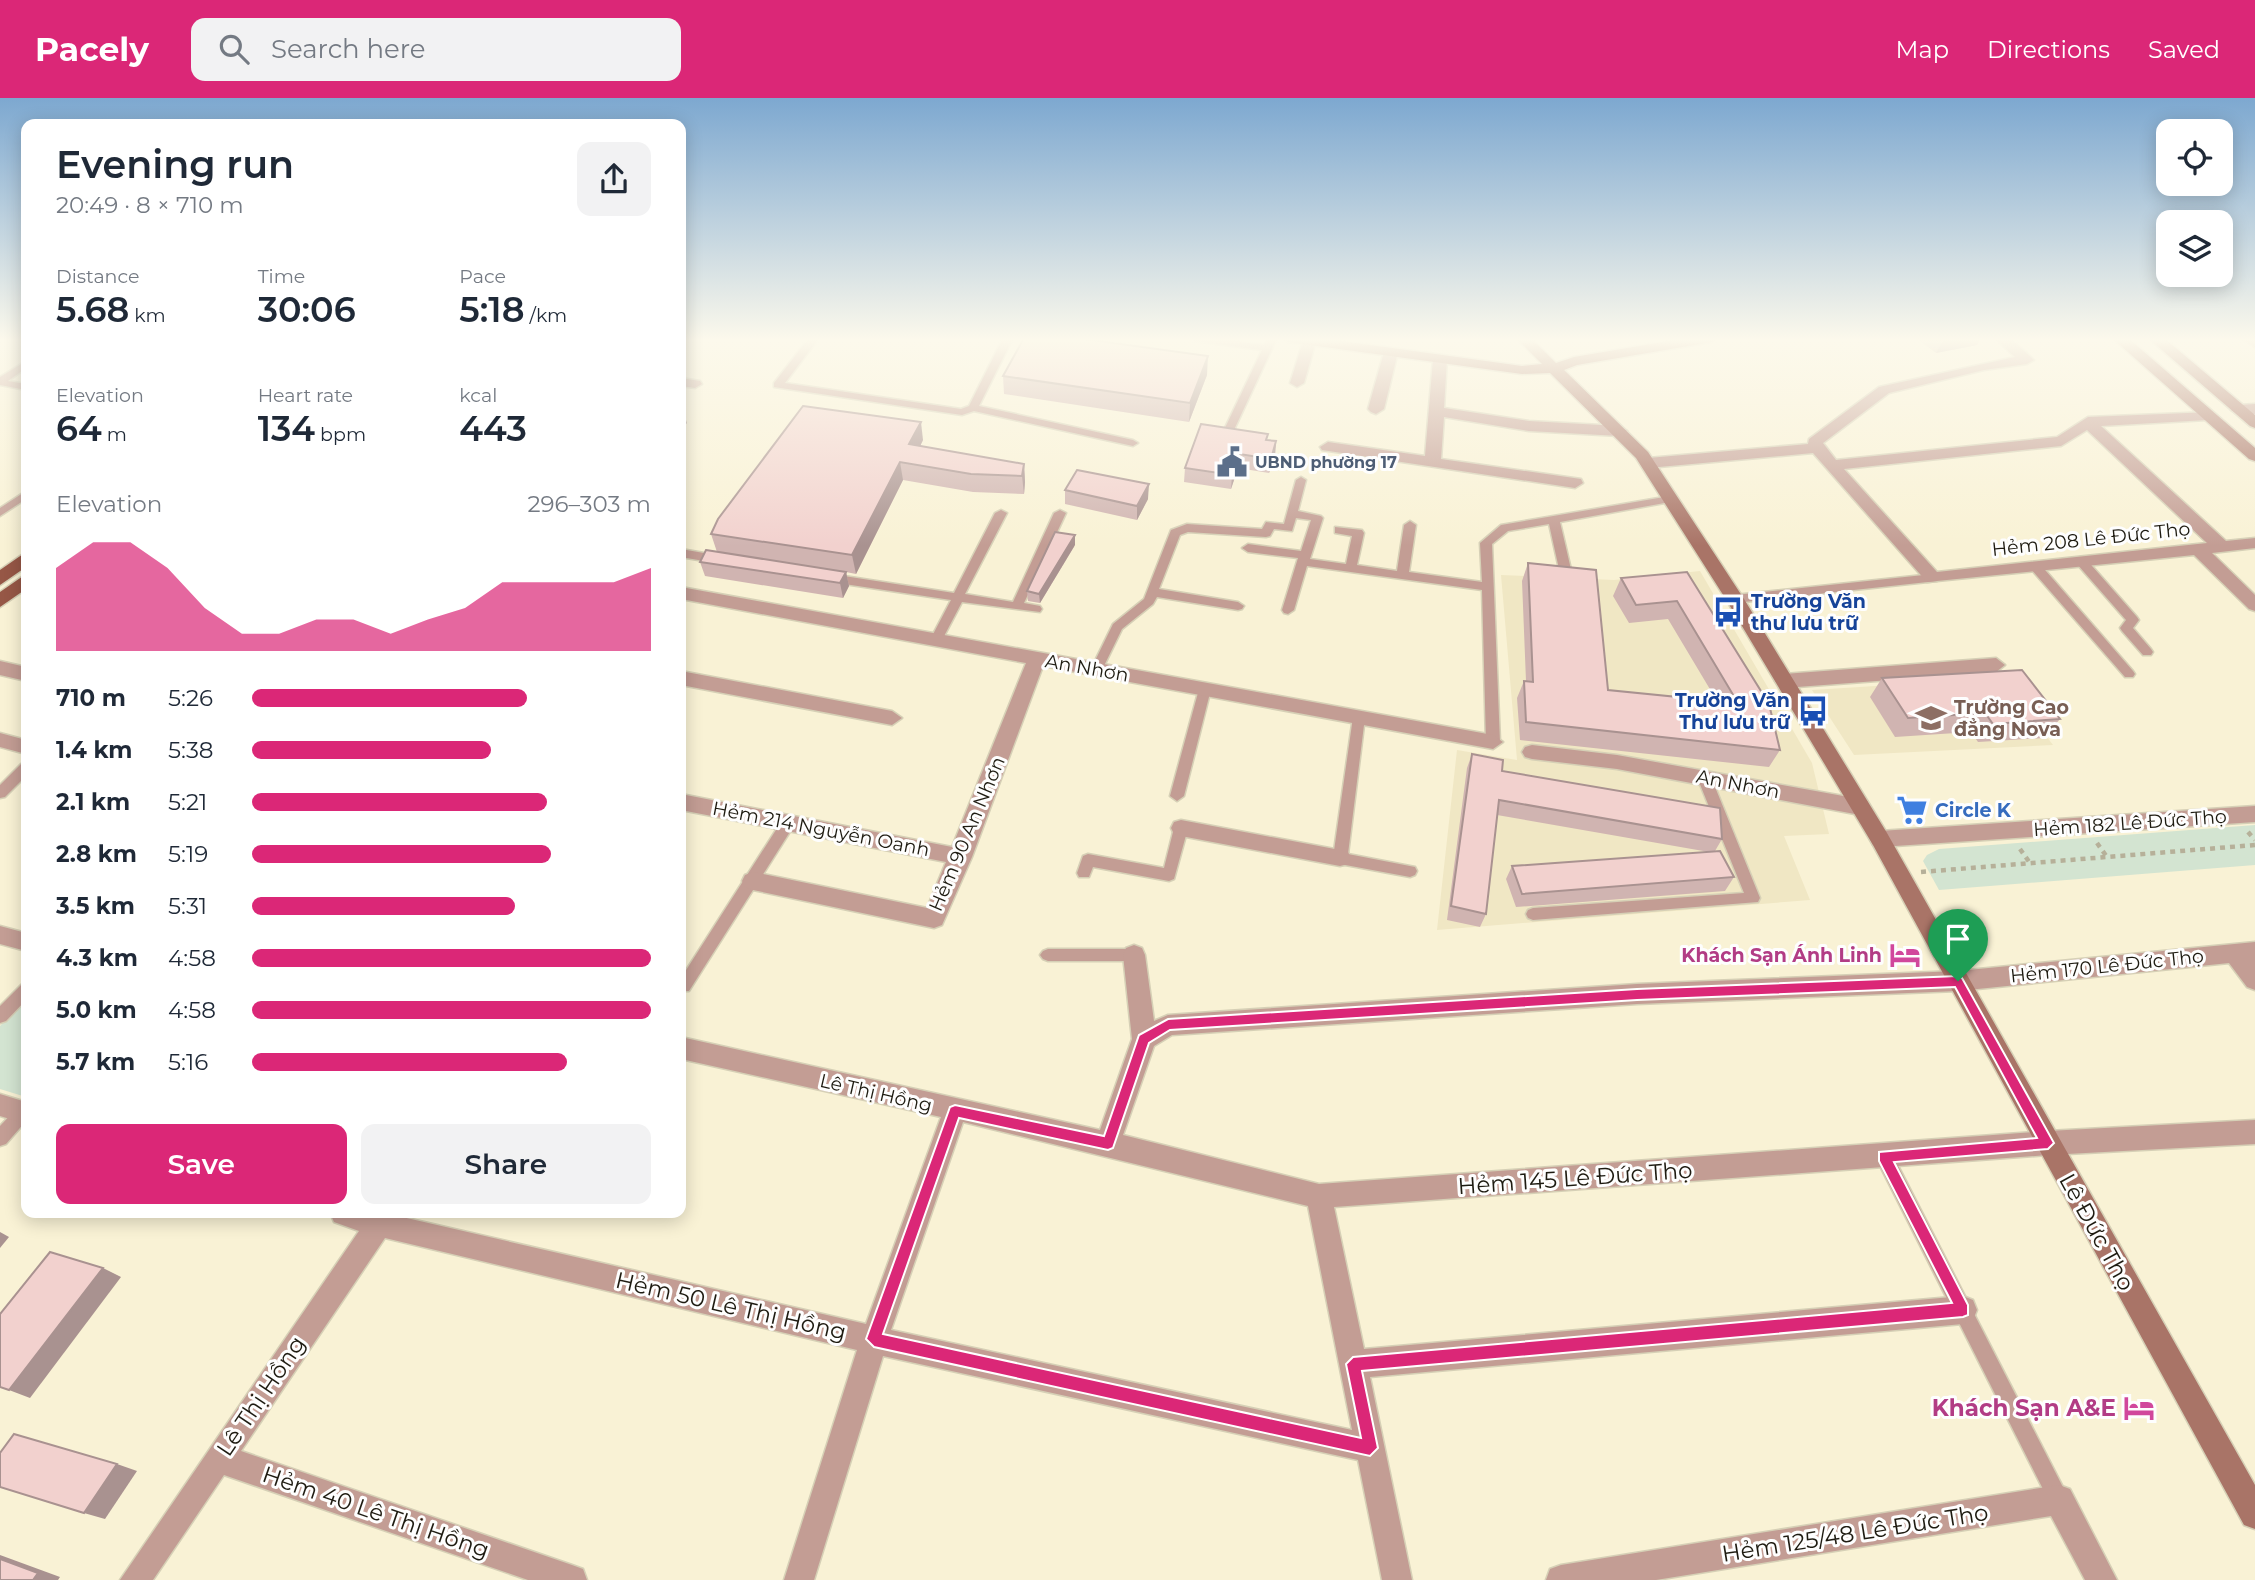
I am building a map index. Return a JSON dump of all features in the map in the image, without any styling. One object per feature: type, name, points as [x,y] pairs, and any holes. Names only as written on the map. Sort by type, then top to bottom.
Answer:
[{"type":"main road","points":[[0,579],[21,562]]},
{"type":"main road","points":[[0,601],[21,584]]},
{"type":"street","points":[[1433,463],[1437,407]]},
{"type":"street","name":"Lê Đức Thọ","points":[[1595,407],[1648,463],[1735,599],[1880,839],[2255,1514]]},
{"type":"street","points":[[1861,407],[1815,442],[1817,448],[1933,578]]},
{"type":"street","points":[[2198,407],[2255,456]]},
{"type":"street","points":[[2247,410],[2255,423]]},
{"type":"street","points":[[1437,411],[1530,426],[1619,431]]},
{"type":"street","points":[[1832,465],[2061,441],[2088,422],[2207,415]]},
{"type":"street","points":[[2088,422],[2221,546]]},
{"type":"street","points":[[1328,447],[1575,483]]},
{"type":"street","points":[[1648,463],[1817,448]]},
{"type":"street","name":"Hẻm 208 Lê Đức Thọ","points":[[1933,578],[2255,542]]},
{"type":"street","points":[[2197,548],[2255,605]]},
{"type":"street","name":"An Nhơn","points":[[686,594],[1493,742]]},
{"type":"street","name":"Hẻm 90 An Nhơn","points":[[753,881],[934,919],[961,857],[1037,658]]},
{"type":"street","points":[[1784,681],[1996,664]]},
{"type":"street","points":[[0,668],[21,673]]},
{"type":"street","points":[[686,679],[892,718]]},
{"type":"street","points":[[0,740],[21,746]]},
{"type":"street","name":"An Nhơn","points":[[1532,752],[1617,762],[1860,807]]},
{"type":"street","name":"Hẻm 214 Nguyễn Oanh","points":[[686,803],[961,857]]},
{"type":"street","name":"Hẻm 182 Lê Đức Thọ","points":[[1880,839],[2255,814]]},
{"type":"street","points":[[1181,828],[1340,858]]},
{"type":"street","points":[[0,935],[21,941]]},
{"type":"street","points":[[2245,952],[2255,980]]},
{"type":"street","name":"Hẻm 170 Lê Đức Thọ","points":[[1958,981],[2245,952]]},
{"type":"street","points":[[1108,1143],[1144,1039],[1134,955]]},
{"type":"street","points":[[1144,1039],[1168,1025],[1181,1024],[1637,994],[1958,981]]},
{"type":"street","name":"Lê Thị Hồng","points":[[686,1049],[1108,1143]]},
{"type":"street","points":[[799,1580],[874,1339],[955,1111]]},
{"type":"street","name":"Hẻm 145 Lê Đức Thọ","points":[[1108,1143],[1319,1196],[2048,1143],[2255,1132]]},
{"type":"street","points":[[1319,1196],[1397,1580]]},
{"type":"street","name":"Lê Thị Hồng","points":[[135,1580],[382,1218]]},
{"type":"street","name":"Hẻm 50 Lê Thị Hồng","points":[[382,1218],[874,1339],[1370,1448]]},
{"type":"street","points":[[1353,1364],[1963,1310]]},
{"type":"street","name":"Hẻm 40 Lê Thị Hồng","points":[[218,1458],[572,1580]]},
{"type":"street","points":[[2059,1500],[2102,1580]]},
{"type":"street","name":"Hẻm 125/48 Lê Đức Thọ","points":[[1561,1580],[2059,1500]]},
{"type":"lane","points":[[929,407],[962,412],[973,408],[1133,443]]},
{"type":"lane","points":[[1229,430],[1240,407]]},
{"type":"lane","points":[[1097,669],[1117,627],[1149,601],[1175,533],[1187,528],[1266,533],[1270,525],[1288,528],[1301,480]]},
{"type":"lane","points":[[0,513],[21,498]]},
{"type":"lane","points":[[1493,742],[1486,543],[1505,528],[1670,499]]},
{"type":"lane","points":[[936,640],[1001,513]]},
{"type":"lane","points":[[1017,606],[1060,513]]},
{"type":"lane","points":[[1288,610],[1317,518],[1292,514]]},
{"type":"lane","points":[[1554,520],[1567,578]]},
{"type":"lane","points":[[1402,577],[1410,525]]},
{"type":"lane","points":[[1339,530],[1358,533],[1350,570]]},
{"type":"lane","points":[[1248,548],[1350,570],[1488,587]]},
{"type":"lane","points":[[686,554],[729,562]]},
{"type":"lane","points":[[2081,561],[2133,620],[2126,628],[2147,652]]},
{"type":"lane","points":[[2035,566],[2129,674]]},
{"type":"lane","points":[[818,576],[1036,610]]},
{"type":"lane","points":[[1735,599],[1933,578]]},
{"type":"lane","points":[[1152,592],[1238,606]]},
{"type":"lane","points":[[1177,796],[1205,689]]},
{"type":"lane","points":[[1359,717],[1340,858],[1410,872]]},
{"type":"lane","points":[[0,793],[21,773]]},
{"type":"lane","points":[[1533,914],[1753,898],[1704,777]]},
{"type":"lane","points":[[686,983],[788,823]]},
{"type":"lane","points":[[1084,873],[1088,860],[1169,874],[1181,828]]},
{"type":"lane","points":[[1048,955],[1134,955]]},
{"type":"lane","points":[[0,1016],[21,995]]},
{"type":"lane","points":[[0,1138],[17,1110]]},
{"type":"lane","points":[[1884,1156],[2059,1500]]},
{"type":"path","points":[[1898,873],[2255,845]]},
{"type":"shaded area","points":[[1700,571],[1812,763],[1829,834],[1784,836],[1810,900],[1437,930],[1457,750],[1517,760],[1501,575],[1614,580]]},
{"type":"shaded area","name":"Trường Cao đẳng Nova","points":[[2002,678],[2053,745],[1854,755],[1812,690]]},
{"type":"green space","points":[[2255,825],[2255,865],[1939,890],[1923,861],[1927,855],[1939,849]]},
{"type":"green space","points":[[21,1003],[21,1095],[0,1089],[0,1026]]},
{"type":"building","points":[[802,407],[921,422],[909,444],[1024,464],[1022,476],[971,474],[900,462],[852,555],[711,534],[718,519]]},
{"type":"building","points":[[1201,424],[1268,434],[1266,440],[1276,441],[1271,459],[1240,454],[1232,475],[1185,468]]},
{"type":"building","points":[[1077,470],[1149,484],[1137,506],[1065,490]]},
{"type":"building","points":[[1055,532],[1075,535],[1039,594],[1027,591]]},
{"type":"building","points":[[706,550],[846,572],[840,583],[700,562]]},
{"type":"building","points":[[1528,563],[1596,570],[1608,690],[1738,703],[1677,601],[1636,605],[1621,578],[1687,572],[1769,704],[1780,750],[1526,722],[1524,681],[1533,682]]},
{"type":"building","points":[[2022,670],[2060,719],[1993,724],[1985,713],[1908,718],[1882,678]]},
{"type":"building","points":[[1472,754],[1503,760],[1502,771],[1720,808],[1722,839],[1499,800],[1486,914],[1451,906]]},
{"type":"building","points":[[1720,851],[1734,877],[1522,894],[1512,866]]},
{"type":"building","points":[[50,1252],[103,1268],[9,1390],[0,1387],[0,1314]]},
{"type":"building","points":[[14,1434],[117,1464],[84,1513],[0,1487],[0,1453]]},
{"type":"building","points":[[0,1559],[38,1573],[33,1580],[0,1580]]},
{"type":"place","name":"UBND phường 17","points":[[1232,462]]},
{"type":"place","name":"Trường Văn thư lưu trữ","points":[[1728,612]]},
{"type":"place","name":"Trường Văn Thư lưu trữ","points":[[1813,711]]},
{"type":"place","name":"Trường Cao đẳng Nova","points":[[1931,718]]},
{"type":"place","name":"Circle K","points":[[1912,810]]},
{"type":"place","name":"Khách Sạn Ánh Linh","points":[[1905,955]]},
{"type":"place","name":"Khách Sạn A&E","points":[[2139,1408]]},
{"type":"route","points":[[1958,981],[2048,1143],[1884,1156],[1963,1310],[1353,1364],[1370,1448],[874,1339],[955,1111],[1108,1143],[1144,1039],[1168,1025],[1637,994],[1958,981]]}]
